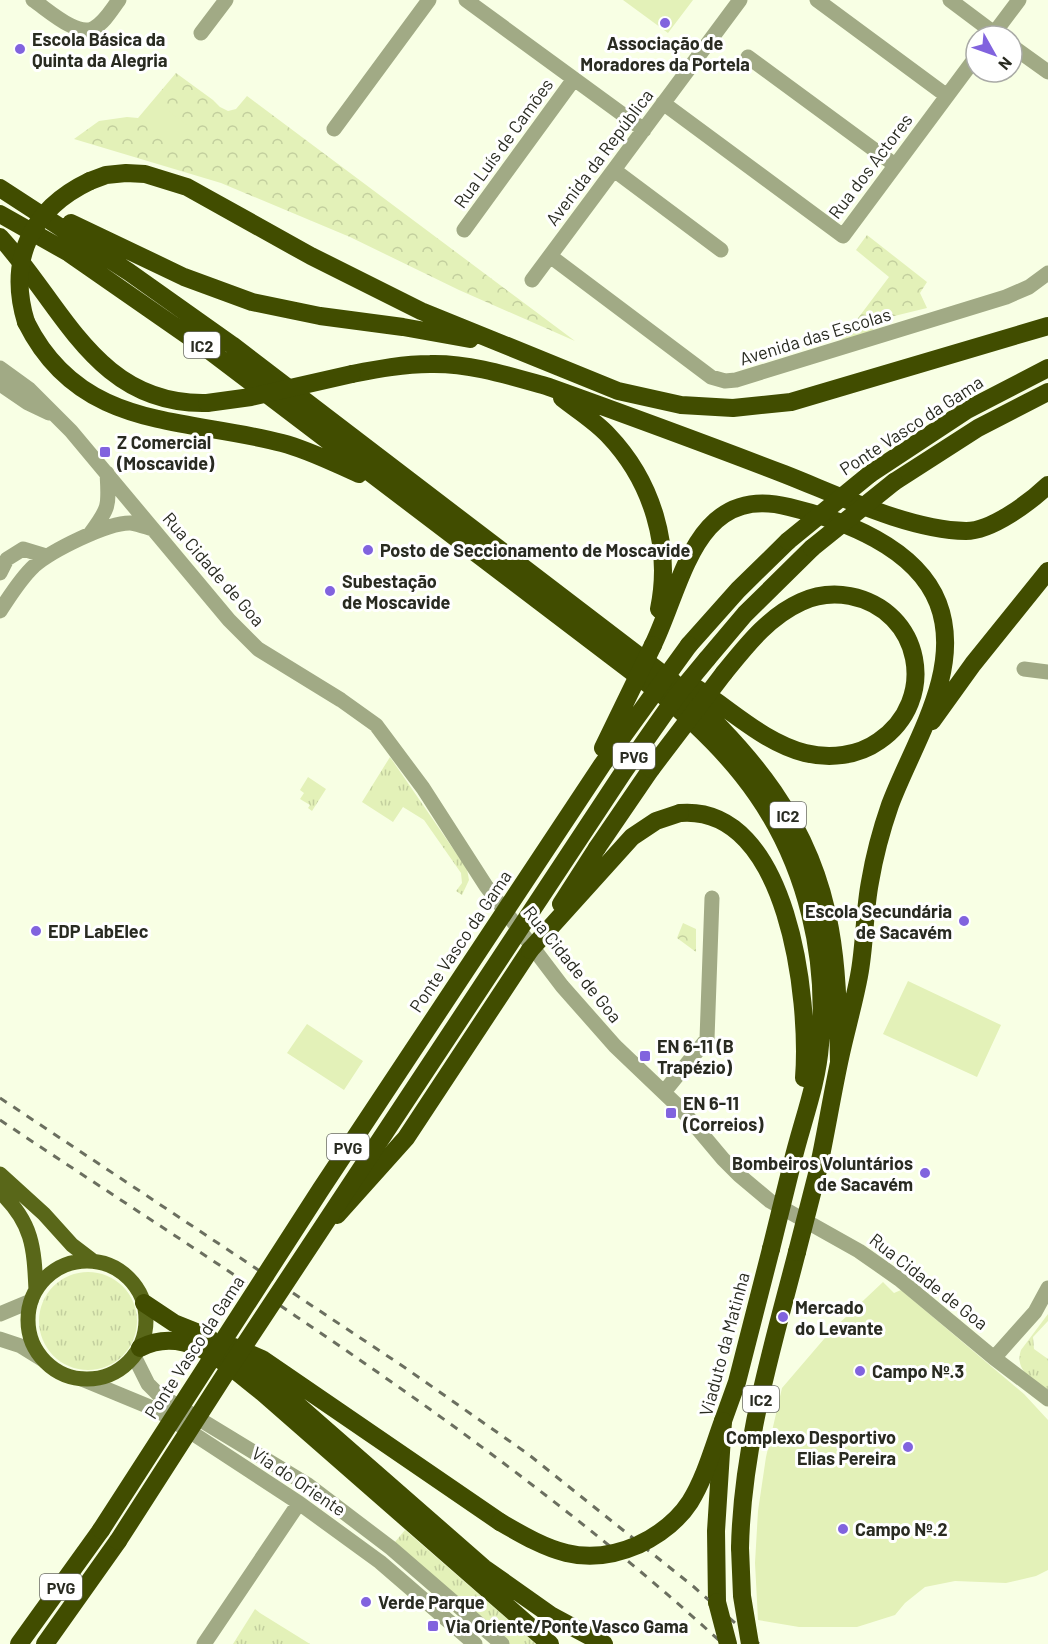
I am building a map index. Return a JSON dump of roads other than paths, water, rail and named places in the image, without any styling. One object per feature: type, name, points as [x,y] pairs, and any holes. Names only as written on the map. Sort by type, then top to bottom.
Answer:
[{"type":"highway","points":[[393,490],[331,460],[284,444],[164,422],[120,409],[99,399],[64,376],[50,361],[26,322],[19,291],[23,252],[38,222],[62,197],[90,181],[106,175],[145,174],[187,187],[374,289],[493,342],[618,392],[681,405],[734,408],[791,402],[1048,326]]},
{"type":"highway","name":"IC2","points":[[0,188],[129,272],[232,345],[673,682],[726,732],[756,766],[790,818],[813,867],[830,927],[837,987],[839,1062],[818,1170],[771,1352],[747,1468],[741,1522],[740,1569],[750,1644]]},
{"type":"highway","points":[[18,200],[120,245],[184,277],[252,302],[320,316],[493,342]]},
{"type":"highway","name":"IC2","points":[[0,214],[69,253],[210,351],[664,696],[704,732],[758,796],[795,865],[814,927],[822,989],[820,1048],[815,1079],[801,1126]]},
{"type":"highway","points":[[0,237],[34,278],[79,342],[104,366],[131,385],[158,397],[179,402],[207,403],[251,396],[398,366],[449,364],[476,368],[549,387],[893,516],[921,524],[968,531],[991,525],[1048,485]]},
{"type":"highway","name":"Ponte Vasco da Gama","points":[[19,1644],[100,1530],[321,1189],[625,731],[689,645],[738,590],[788,541],[870,474],[967,410],[1042,369]]},
{"type":"highway","points":[[549,387],[607,433],[629,460],[645,489],[652,507],[661,546],[663,576],[653,645]]},
{"type":"highway","name":"PVG","points":[[45,1644],[118,1541],[224,1376],[630,762],[678,694],[745,614],[812,548],[894,482],[978,428],[1048,392]]},
{"type":"highway","points":[[1008,514],[1039,506],[1048,501]]},
{"type":"highway","points":[[575,806],[663,624],[675,589],[693,549],[711,524],[735,509],[756,504],[781,504],[852,528],[887,545],[916,568],[938,602],[947,643],[945,661],[940,682],[919,740],[890,806],[870,881],[859,975],[839,1062]]},
{"type":"highway","points":[[919,740],[973,664],[1048,571]]},
{"type":"highway","points":[[312,1244],[406,1138],[597,848],[670,743],[724,673],[759,632],[779,615],[802,601],[829,595],[861,598],[890,614],[903,628],[912,647],[916,668],[914,689],[910,706],[899,724],[887,736],[871,747],[855,753],[819,756],[791,748],[759,732],[716,700],[610,635]]},
{"type":"highway","points":[[530,950],[632,837],[656,821],[680,813],[695,812],[709,815],[739,833],[754,848],[767,868],[786,912],[799,965],[806,1055],[801,1126]]},
{"type":"highway","name":"Viaduto da Matinha","points":[[728,1644],[717,1602],[716,1580],[716,1531],[723,1421],[737,1382],[801,1126]]},
{"type":"highway","points":[[144,1303],[168,1320],[262,1359],[500,1522],[539,1544],[578,1555],[600,1556],[620,1553],[655,1537],[681,1514],[691,1501],[698,1486],[723,1421]]},
{"type":"highway","points":[[199,1333],[269,1380],[484,1568],[552,1616],[604,1644]]},
{"type":"highway","points":[[137,1352],[154,1342],[174,1341],[197,1346],[215,1356],[262,1392],[550,1644]]},
{"type":"main road","points":[[0,1174],[40,1209],[72,1245],[93,1261]]},
{"type":"main road","points":[[0,1192],[16,1209],[29,1230],[34,1250],[34,1296],[28,1321],[32,1341],[42,1359],[53,1369],[67,1376],[82,1379],[102,1378],[120,1370],[137,1352],[145,1333],[144,1303],[136,1287],[124,1274],[110,1265],[93,1261],[76,1262],[60,1268],[47,1277],[34,1296]]},
{"type":"street","points":[[33,0],[75,28],[85,31],[92,30],[99,25],[119,0]]},
{"type":"street","points":[[201,33],[226,0]]},
{"type":"street","points":[[334,129],[429,0]]},
{"type":"street","points":[[466,0],[644,130]]},
{"type":"street","name":"Avenida da República","points":[[531,280],[740,0]]},
{"type":"street","points":[[817,0],[947,96]]},
{"type":"street","points":[[950,0],[981,24]]},
{"type":"street","points":[[1003,24],[1019,0]]},
{"type":"street","points":[[1024,55],[1048,72]]},
{"type":"street","points":[[748,57],[895,165]]},
{"type":"street","name":"Rua dos Actores","points":[[663,103],[843,236],[964,73]]},
{"type":"street","name":"Rua Luís de Camões","points":[[464,230],[574,79]]},
{"type":"street","points":[[614,170],[721,250]]},
{"type":"street","name":"Avenida das Escolas","points":[[550,256],[711,377],[725,381],[802,361],[1006,297],[1029,286],[1048,273]]},
{"type":"street","name":"Rua Cidade de Goa","points":[[0,368],[29,389],[71,431],[229,620],[258,649],[341,700],[376,725],[423,788],[486,886],[562,986],[615,1046],[696,1125],[723,1159],[759,1193],[859,1251],[899,1279],[994,1358],[1048,1399]]},
{"type":"street","name":"Rua Cidade de Goa","points":[[0,384],[28,404],[55,416]]},
{"type":"street","points":[[90,534],[107,511],[109,497],[107,473]]},
{"type":"street","points":[[107,511],[130,501]]},
{"type":"street","points":[[118,524],[130,501]]},
{"type":"street","points":[[0,611],[19,583],[46,556],[90,534],[118,524],[132,523],[153,529]]},
{"type":"street","points":[[0,573],[7,559],[23,549],[46,556]]},
{"type":"street","points":[[1024,669],[1048,672]]},
{"type":"street","points":[[664,1092],[707,1039],[712,898]]},
{"type":"street","points":[[994,1358],[1035,1312],[1048,1288]]},
{"type":"street","points":[[0,1314],[34,1296]]},
{"type":"street","points":[[0,1339],[21,1346],[42,1359]]},
{"type":"street","name":"Via do Oriente","points":[[137,1352],[144,1378],[153,1389],[308,1485],[370,1532],[502,1644]]},
{"type":"street","name":"Via do Oriente","points":[[82,1379],[157,1410],[299,1503],[380,1562],[475,1644]]},
{"type":"street","points":[[245,1446],[283,1478],[299,1503]]},
{"type":"street","points":[[299,1503],[323,1506],[370,1532]]},
{"type":"street","points":[[204,1644],[299,1503]]},
{"type":"street","points":[[478,1622],[485,1644]]},
{"type":"railway","points":[[0,1098],[404,1367],[528,1454],[694,1587],[759,1644]]},
{"type":"railway","points":[[0,1120],[279,1305],[463,1433],[639,1570],[723,1644]]},
{"type":"place","name":"Associação de Moradores da Portela","points":[[665,23]]},
{"type":"place","name":"Escola Básica da Quinta da Alegria","points":[[20,49]]},
{"type":"place","name":"Z Comercial (Moscavide)","points":[[105,452]]},
{"type":"place","name":"Posto de Seccionamento de Moscavide","points":[[368,550]]},
{"type":"place","name":"Subestação de Moscavide","points":[[330,591]]},
{"type":"place","name":"Escola Secundária de Sacavém","points":[[964,921]]},
{"type":"place","name":"EDP LabElec","points":[[36,931]]},
{"type":"place","name":"EN 6-11 (B Trapézio)","points":[[645,1056]]},
{"type":"place","name":"EN 6-11 (Correios)","points":[[671,1113]]},
{"type":"place","name":"Bombeiros Voluntários de Sacavém","points":[[925,1173]]},
{"type":"place","name":"Mercado do Levante","points":[[783,1317]]},
{"type":"place","name":"Campo Nº.3","points":[[860,1371]]},
{"type":"place","name":"Complexo Desportivo Elias Pereira","points":[[908,1447]]},
{"type":"place","name":"Campo Nº.2","points":[[843,1529]]},
{"type":"place","name":"Verde Parque","points":[[366,1602]]},
{"type":"place","name":"Via Oriente/Ponte Vasco Gama","points":[[433,1626]]}]
